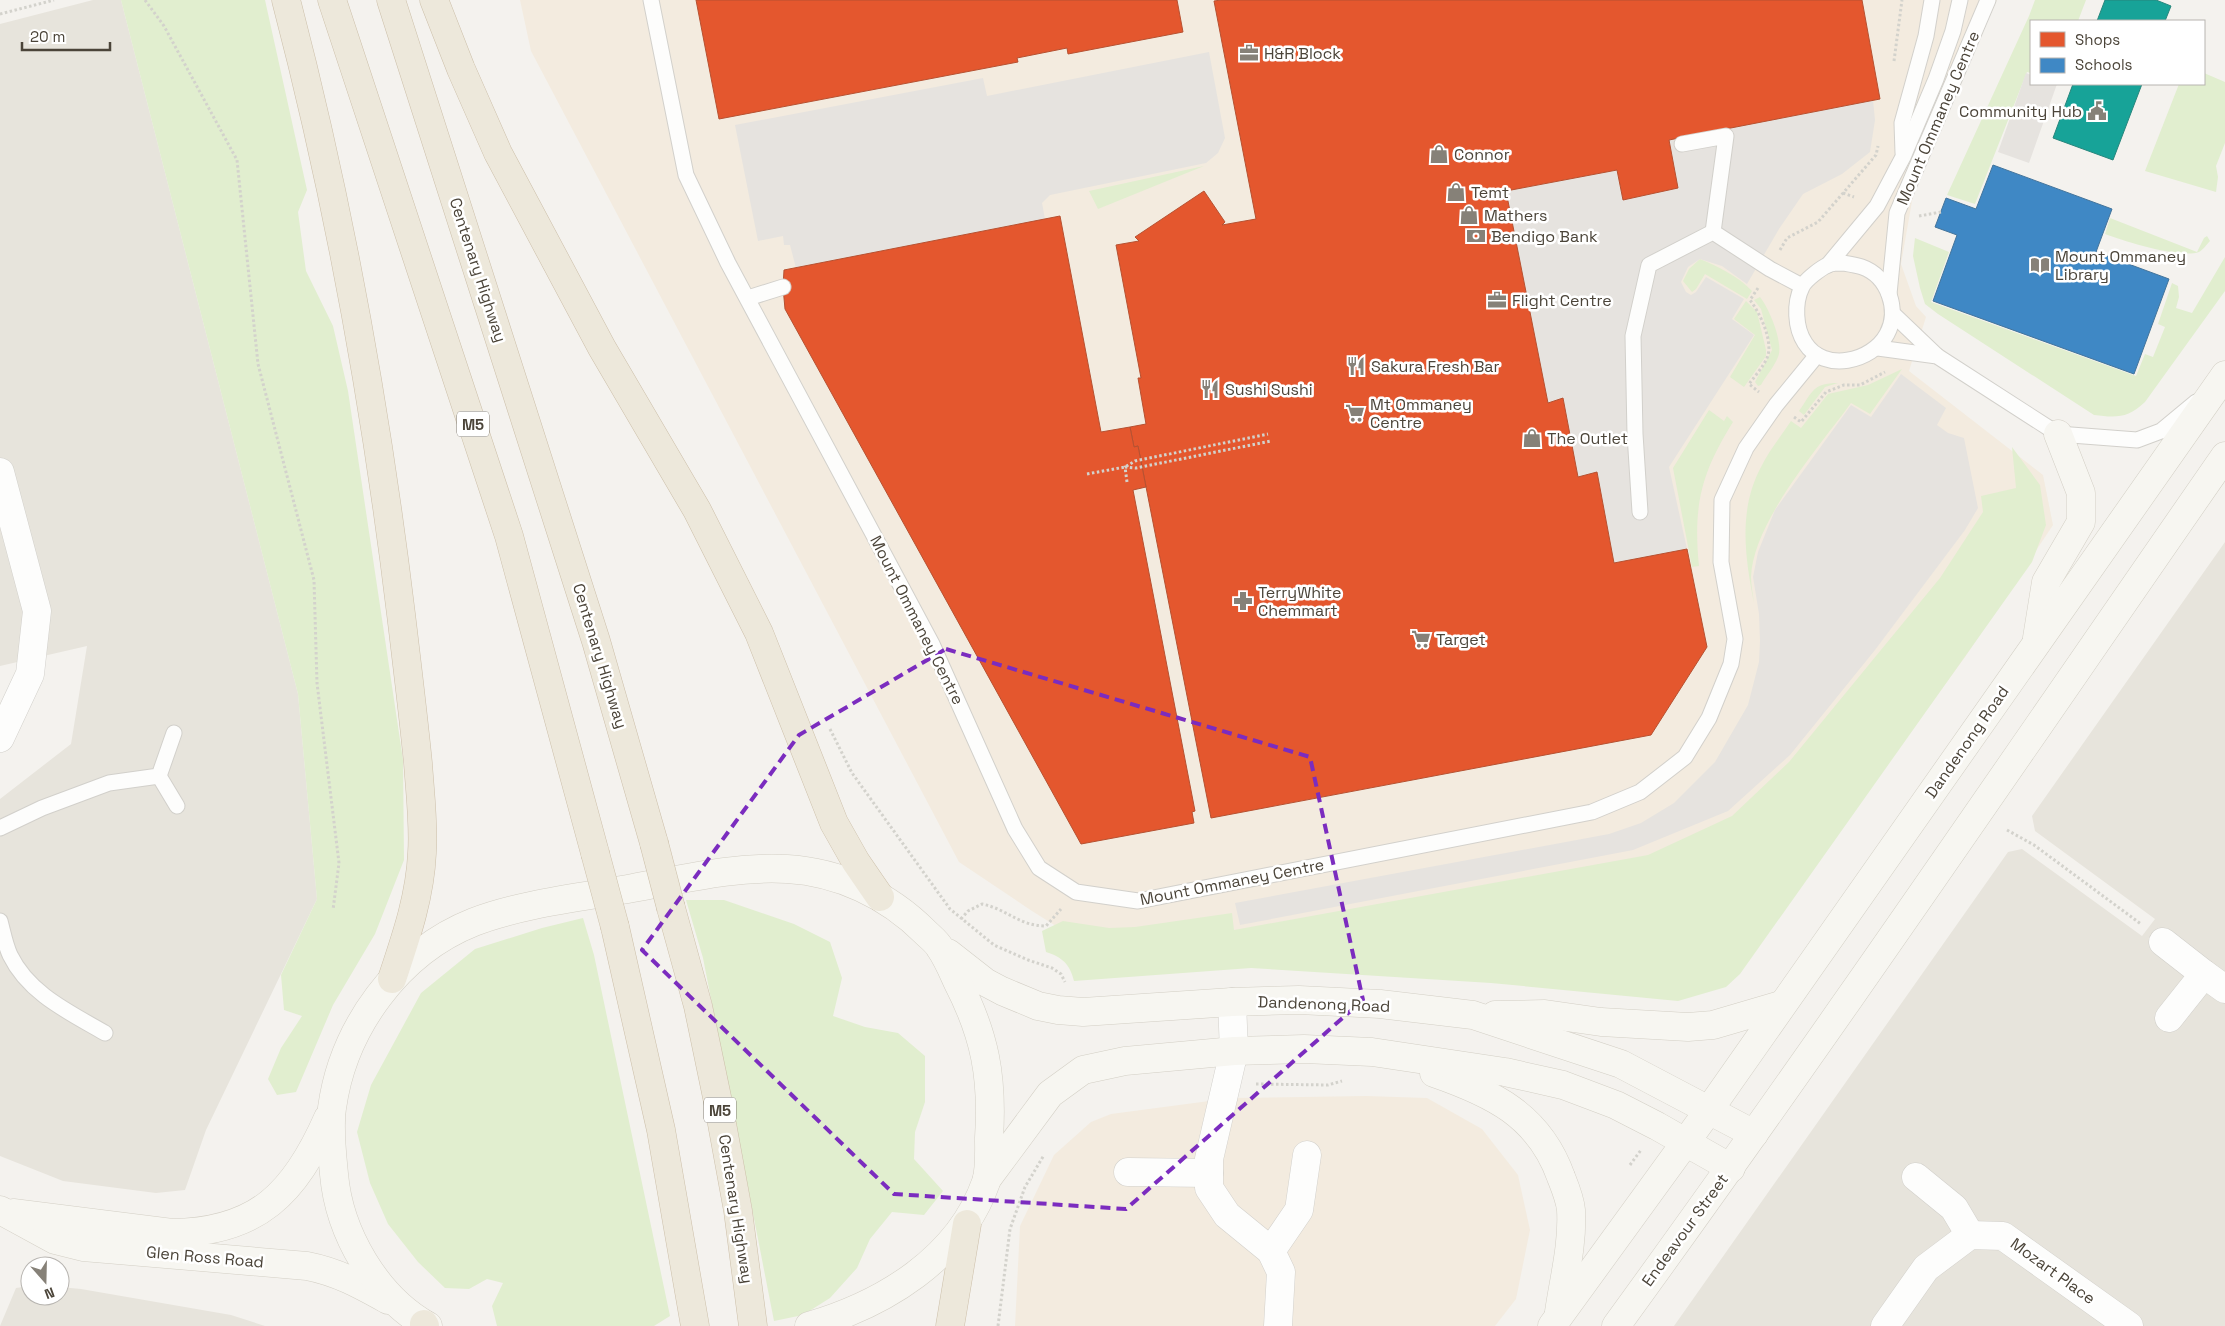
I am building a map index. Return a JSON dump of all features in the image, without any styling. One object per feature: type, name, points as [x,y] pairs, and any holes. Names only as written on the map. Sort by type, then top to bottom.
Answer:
[{"type":"highway","points":[[286,0],[330,176],[350,279],[381,465],[413,715],[420,794],[422,852],[418,895],[392,979]]},
{"type":"highway","name":"M5","points":[[332,0],[509,536],[615,927],[661,1130],[695,1326]]},
{"type":"highway","name":"Centenary Highway","points":[[391,0],[590,622],[654,843],[698,1006],[718,1102],[738,1212],[753,1321]]},
{"type":"highway","points":[[434,0],[461,69],[498,153],[602,348],[698,510],[759,633],[834,823],[856,862],[880,897]]},
{"type":"highway","points":[[950,1326],[966,1224]]},
{"type":"main road","name":"Dandenong Road","points":[[1682,1147],[2224,377]]},
{"type":"main road","points":[[2036,644],[2046,582],[2081,522],[2081,494],[2058,434]]},
{"type":"main road","points":[[1754,1134],[1833,1024],[1988,796],[2225,456]]},
{"type":"main road","name":"Dandenong Road","points":[[332,1109],[341,1068],[351,1042],[377,997],[392,979],[430,945],[473,922],[511,911],[754,868],[806,871],[856,884],[899,909],[961,965],[1002,991],[1038,1006],[1072,1011],[1299,1000],[1380,1004],[1473,1015],[1621,1064],[1754,1134]]},
{"type":"main road","points":[[939,946],[966,998],[984,1050],[990,1093],[987,1179]]},
{"type":"main road","points":[[1473,1015],[1545,1014],[1602,1022],[1688,1027],[1713,1025],[1782,1005]]},
{"type":"main road","points":[[809,1326],[856,1310],[888,1294],[929,1264],[966,1224],[987,1179],[1050,1094],[1083,1070],[1125,1061],[1234,1051],[1304,1049],[1378,1053],[1505,1072],[1562,1085],[1616,1105],[1682,1147],[1731,1168]]},
{"type":"main road","points":[[1378,1053],[1461,1082],[1507,1105],[1535,1129],[1554,1156],[1571,1208],[1570,1243],[1555,1322]]},
{"type":"main road","points":[[332,1109],[332,1151],[335,1192],[344,1221],[356,1248],[377,1280],[420,1321]]},
{"type":"main road","name":"Glen Ross Road","points":[[3,1211],[172,1233],[221,1228],[261,1210],[278,1197],[294,1180],[313,1151],[332,1109]]},
{"type":"main road","name":"Endeavour Street","points":[[1616,1326],[1754,1134]]},
{"type":"main road","points":[[1555,1322],[1682,1147]]},
{"type":"main road","name":"Glen Ross Road","points":[[3,1211],[55,1240],[83,1247],[307,1266],[328,1270],[346,1277],[420,1321]]},
{"type":"street","points":[[0,472],[37,611],[30,674],[0,738]]},
{"type":"street","points":[[2163,942],[2215,982],[2169,1018]]},
{"type":"street","points":[[1232,1002],[1234,1051],[1209,1159],[1209,1188],[1227,1215],[1271,1251],[1281,1272],[1278,1326]]},
{"type":"street","points":[[1271,1251],[1299,1210],[1307,1155]]},
{"type":"street","points":[[1128,1172],[1209,1173]]},
{"type":"street","points":[[1885,1326],[1926,1268],[1970,1235],[1954,1208],[1916,1177]]},
{"type":"street","name":"Mozart Place","points":[[1970,1235],[2003,1236],[2129,1326]]},
{"type":"lane","name":"Mount Ommaney Centre","points":[[651,0],[686,175],[728,262],[932,644],[1015,829],[1039,868],[1076,892],[1138,901],[1574,816],[1592,812],[1640,792],[1685,756],[1709,718],[1731,664],[1735,639],[1721,562],[1722,500],[1746,448],[1776,405],[1817,355]]},
{"type":"lane","points":[[1904,157],[1902,123],[1926,36],[1932,0]]},
{"type":"lane","name":"Mount Ommaney Centre","points":[[1828,265],[1877,206],[1904,157],[1936,79],[1953,30],[1960,0]]},
{"type":"lane","name":"Mount Ommaney Centre","points":[[1889,294],[1897,213],[1987,1]]},
{"type":"lane","points":[[1682,144],[1726,136],[1712,232]]},
{"type":"lane","points":[[1712,232],[1770,269],[1802,286]]},
{"type":"lane","points":[[1640,512],[1635,434],[1633,336],[1649,265],[1712,232]]},
{"type":"lane","points":[[1843,263],[1862,267],[1882,281],[1889,294],[1893,314],[1888,332],[1878,348],[1866,356],[1850,361],[1835,360],[1817,355],[1805,343],[1799,329],[1796,312],[1802,286],[1828,265],[1843,263]]},
{"type":"lane","points":[[748,298],[783,287]]},
{"type":"lane","points":[[1893,314],[1938,356],[2058,434],[2137,440],[2162,431],[2224,377]]},
{"type":"lane","points":[[1878,348],[1938,356]]},
{"type":"lane","points":[[159,776],[174,733]]},
{"type":"lane","points":[[159,776],[177,806]]},
{"type":"lane","points":[[0,828],[42,808],[109,783],[159,776]]},
{"type":"lane","points":[[0,921],[10,954],[29,984],[59,1007],[104,1033]]},
{"type":"path","points":[[0,14],[54,0]]},
{"type":"path","points":[[145,0],[164,26],[237,160],[258,364],[314,580],[317,683],[339,863],[334,910]]},
{"type":"path","points":[[1892,69],[1902,0]]},
{"type":"path","points":[[1880,137],[1876,155],[1818,222],[1787,238],[1750,300],[1760,312],[1770,349],[1767,358],[1749,384],[1801,422],[1826,392],[1844,386],[1860,384],[1874,379],[1889,370]]},
{"type":"path","points":[[1125,467],[1135,461],[1268,434]]},
{"type":"path","points":[[1087,474],[1125,467],[1136,468],[1271,441]]},
{"type":"path","points":[[1125,467],[1128,482]]},
{"type":"path","points":[[893,828],[950,909],[961,920],[994,945],[1061,974],[1069,989],[1072,1011]]},
{"type":"path","points":[[2007,830],[2034,845],[2163,942]]},
{"type":"path","points":[[961,920],[968,911],[982,904],[997,907],[1031,926],[1046,926],[1076,892]]},
{"type":"path","points":[[1226,1084],[1328,1085],[1349,1080]]},
{"type":"path","points":[[998,1326],[1010,1229],[1026,1187],[1046,1150]]},
{"type":"path","points":[[1630,1166],[1640,1151]]},
{"type":"highlighted area","points":[[946,649],[1310,757],[1363,1000],[1126,1209],[894,1194],[642,950],[799,735]]},
{"type":"shaded area","points":[[93,0],[121,0],[298,694],[317,899],[206,1130],[185,1190],[156,1193],[63,1181],[0,1156],[0,799],[71,744],[87,646],[0,666],[0,24]]},
{"type":"shaded area","name":"Mt Ommaney Centre","points":[[520,0],[1997,0],[1915,184],[1901,264],[1916,306],[1926,317],[1909,371],[2043,475],[2053,525],[1965,657],[1786,903],[1099,953],[959,862],[531,51]]},
{"type":"shaded area","points":[[1209,52],[1225,138],[1218,153],[1206,163],[1050,195],[1042,203],[1045,219],[796,268],[790,245],[784,245],[783,236],[758,241],[735,125],[983,78],[987,96]]},
{"type":"shaded area","points":[[2026,73],[2030,75],[2030,85],[2057,85],[2029,163],[1998,152]]},
{"type":"shaded area","points":[[1873,100],[1875,120],[1870,152],[1842,174],[1803,194],[1779,229],[1747,284],[1722,266],[1700,259],[1688,267],[1681,282],[1686,292],[1691,295],[1696,292],[1706,277],[1744,299],[1732,319],[1754,335],[1669,467],[1687,549],[1614,563],[1597,473],[1578,477],[1563,399],[1548,403],[1506,191],[1617,170],[1623,200],[1678,188],[1669,140]]},
{"type":"shaded area","points":[[1901,374],[1946,408],[1937,425],[1948,433],[1964,438],[1978,508],[1965,530],[1875,650],[1790,755],[1728,811],[1633,850],[1240,925],[1235,903],[1609,834],[1641,823],[1674,803],[1715,762],[1748,705],[1759,662],[1760,641],[1759,614],[1753,577],[1758,552],[1775,510],[1851,405],[1871,417]]},
{"type":"shaded area","points":[[2225,542],[2225,1326],[1674,1326],[2008,852],[2022,849],[2142,936],[2155,919],[2035,831],[2032,816]]},
{"type":"shaded area","points":[[1366,1096],[1427,1098],[1482,1129],[1518,1175],[1530,1230],[1516,1299],[1495,1326],[1015,1326],[1020,1226],[1054,1155],[1091,1122],[1111,1114],[1232,1098]]},
{"type":"shaded area","points":[[20,1287],[20,1306],[70,1306],[70,1288],[231,1315],[265,1326],[0,1326],[16,1288]]},
{"type":"green space","points":[[121,0],[265,0],[307,190],[298,212],[306,271],[333,326],[348,391],[403,760],[404,860],[375,934],[333,1005],[296,1092],[277,1095],[268,1079],[281,1048],[302,1016],[284,1010],[281,975],[317,899],[298,694]]},
{"type":"green space","points":[[2035,0],[2086,0],[2078,20],[2030,20],[2030,73],[2027,72],[1975,204],[1947,195]]},
{"type":"green space","points":[[2205,73],[2225,82],[2225,143],[2216,166],[2218,177],[2216,192],[2145,171],[2179,85],[2205,85]]},
{"type":"green space","points":[[1204,166],[1098,209],[1089,191]]},
{"type":"green space","points":[[2110,218],[2197,252],[2204,238],[2207,236],[2210,241],[2199,252],[2190,254],[2152,248],[2105,234]]},
{"type":"green space","points":[[1915,238],[1949,252],[1931,302],[2136,376],[2145,354],[2153,357],[2165,327],[2158,324],[2172,283],[2178,286],[2179,297],[2176,308],[2192,313],[2225,257],[2225,291],[2145,402],[2122,416],[2094,415],[1925,304],[1913,256]]},
{"type":"green space","points":[[1700,259],[1728,272],[1747,286],[1752,291],[1747,299],[1705,274],[1692,292],[1683,281],[1689,269]]},
{"type":"green space","points":[[1760,297],[1775,326],[1779,351],[1774,364],[1761,385],[1758,386],[1755,382],[1772,350],[1761,309],[1754,300]]},
{"type":"green space","points":[[1746,301],[1757,312],[1766,356],[1744,387],[1730,377],[1755,335],[1734,319]]},
{"type":"green space","points":[[1902,369],[1870,414],[1851,403],[1806,463],[1775,509],[1763,533],[1755,556],[1751,577],[1754,603],[1746,551],[1746,517],[1754,483],[1768,455],[1791,421],[1801,428],[1828,394],[1868,385]]},
{"type":"green space","points":[[1829,383],[1838,383],[1825,387],[1804,415],[1799,411],[1810,394],[1818,387]]},
{"type":"green space","points":[[1709,410],[1724,421],[1727,416],[1733,422],[1713,458],[1702,491],[1697,525],[1699,566],[1692,567],[1673,468]]},
{"type":"green space","points":[[2012,447],[2040,485],[2046,525],[2032,562],[1740,974],[1726,987],[1678,1001],[1491,983],[1251,968],[1074,981],[1068,966],[1057,956],[1046,952],[1042,931],[1063,921],[1109,928],[1135,927],[1232,913],[1234,930],[1648,855],[1732,816],[1789,762],[1940,578],[1983,512],[1981,496],[2016,488]]},
{"type":"green space","points":[[686,900],[724,900],[794,924],[830,942],[842,978],[833,1016],[865,1027],[898,1033],[925,1056],[925,1102],[915,1132],[914,1159],[943,1191],[924,1215],[892,1212],[870,1239],[857,1268],[830,1298],[803,1315],[774,1321],[703,958]]},
{"type":"green space","points":[[583,918],[594,955],[670,1316],[654,1326],[497,1326],[492,1306],[503,1283],[487,1279],[469,1289],[445,1288],[418,1262],[388,1224],[370,1183],[357,1132],[371,1085],[421,993],[475,949],[542,928]]},
{"type":"building: Shops","points":[[696,0],[1177,0],[1183,32],[1068,54],[1067,48],[1017,58],[1018,62],[719,119]]},
{"type":"building: Shops","name":"Mt Ommaney Centre","points":[[1862,0],[1880,99],[1669,140],[1678,188],[1623,200],[1617,170],[1506,191],[1548,403],[1563,398],[1578,477],[1597,472],[1614,563],[1687,549],[1707,647],[1651,735],[1211,818],[1138,446],[1134,447],[1130,427],[1146,424],[1138,378],[1141,378],[1116,245],[1139,241],[1135,237],[1204,191],[1225,222],[1222,225],[1256,219],[1214,1]]},
{"type":"building: Shops","points":[[1060,216],[1101,432],[1130,427],[1134,447],[1138,446],[1146,487],[1133,490],[1195,811],[1192,812],[1194,823],[1081,844],[785,309],[783,287],[784,270]]},
{"type":"building: Schools","name":"Mount Ommaney Library","points":[[1993,165],[2112,209],[2096,252],[2169,279],[2134,374],[1933,301],[1957,235],[1935,227],[1946,198],[1976,209]]},
{"type":"building: Public","points":[[2105,0],[2156,0],[2171,6],[2165,20],[2097,20]]},
{"type":"building: Public","name":"Community Hub","points":[[2073,85],[2142,85],[2113,160],[2053,138]]},
{"type":"place","name":"H&R Block","points":[[1249,53]]},
{"type":"place","name":"Community Hub","points":[[2097,111]]},
{"type":"place","name":"Connor","points":[[1439,154]]},
{"type":"place","name":"Temt","points":[[1456,192]]},
{"type":"place","name":"Mathers","points":[[1469,215]]},
{"type":"place","name":"Bendigo Bank","points":[[1476,236]]},
{"type":"place","name":"Mount Ommaney Library","points":[[2040,265]]},
{"type":"place","name":"Flight Centre","points":[[1497,300]]},
{"type":"place","name":"Sakura Fresh Bar","points":[[1356,366]]},
{"type":"place","name":"Sushi Sushi","points":[[1210,389]]},
{"type":"place","name":"Mt Ommaney Centre","points":[[1355,413]]},
{"type":"place","name":"The Outlet","points":[[1532,438]]},
{"type":"place","name":"TerryWhite Chemmart","points":[[1243,601]]},
{"type":"place","name":"Target","points":[[1421,639]]}]
